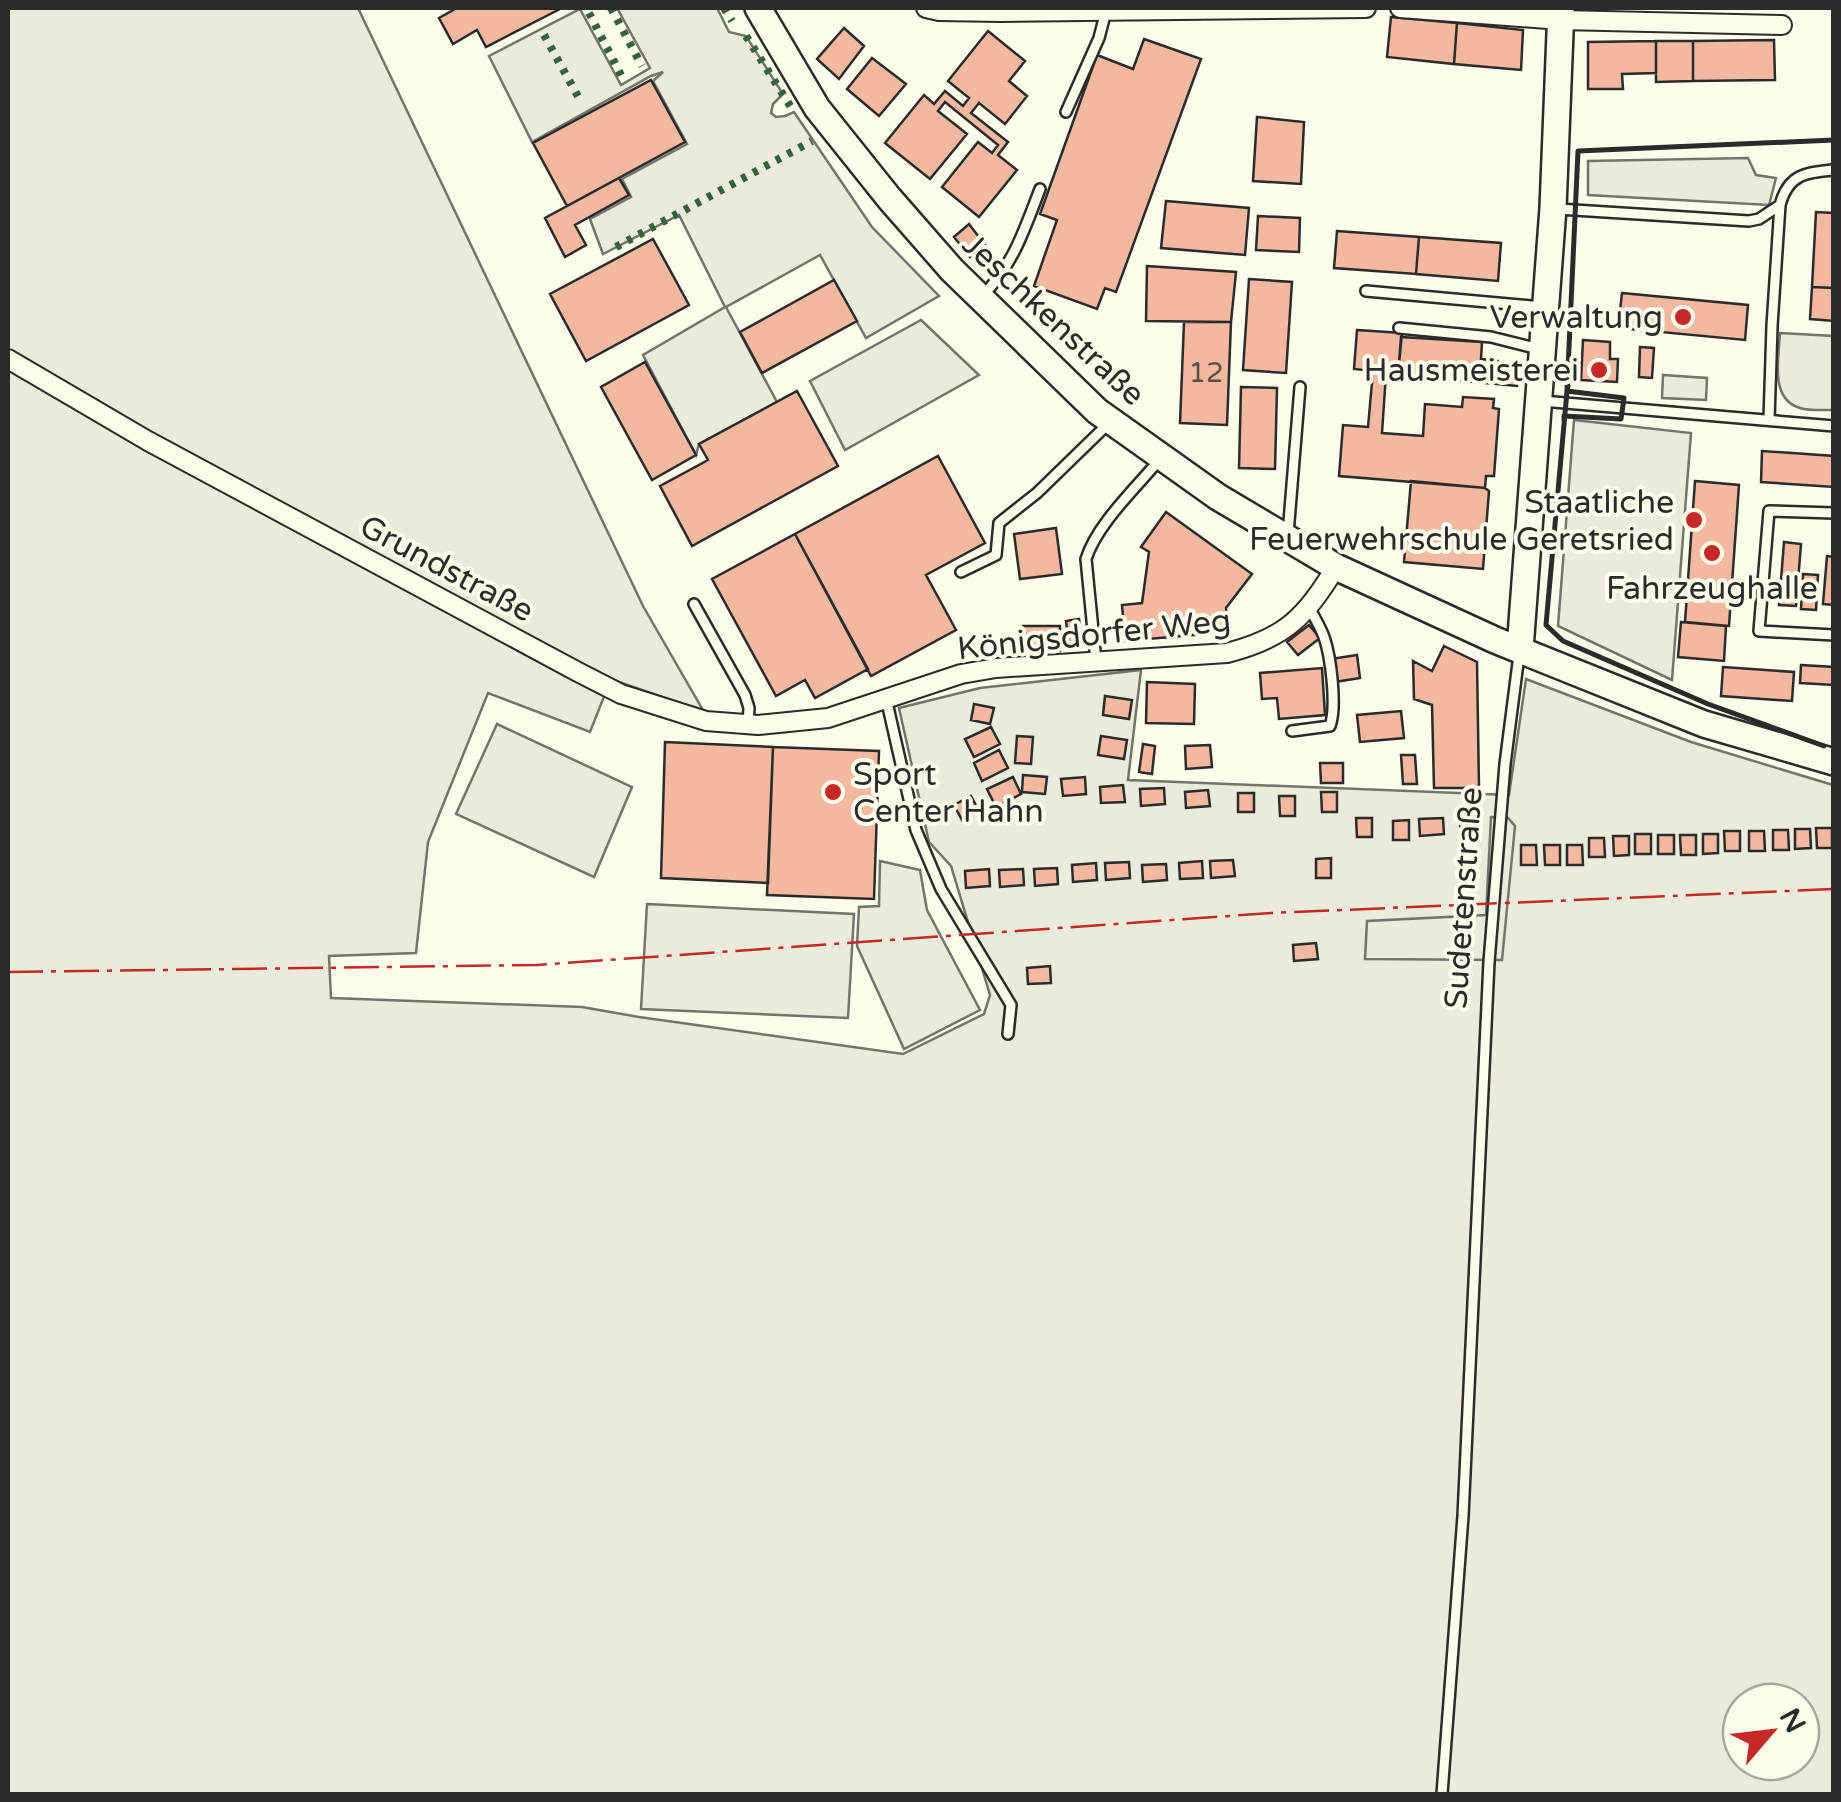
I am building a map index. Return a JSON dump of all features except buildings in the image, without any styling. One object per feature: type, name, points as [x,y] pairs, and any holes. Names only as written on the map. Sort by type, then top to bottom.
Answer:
[{"type":"street","name":"Jeschkenstraße","points":[[758,8],[817,108],[952,270],[1097,411],[1218,497],[1336,567],[1520,650],[1704,724],[1834,762]]},
{"type":"street","points":[[926,8],[1366,8]]},
{"type":"street","points":[[1400,8],[1782,24]]},
{"type":"street","name":"Sudetenstraße","points":[[1520,650],[1553,208],[1561,14]]},
{"type":"street","name":"Grundstraße","points":[[8,359],[148,441],[621,694],[706,721],[748,724],[828,718],[886,698]]},
{"type":"street","name":"Königsdorfer Weg","points":[[886,698],[961,674],[996,668],[1227,653],[1257,646],[1282,632],[1309,607],[1336,567]]},
{"type":"lane","points":[[1066,112],[1099,38],[1106,11]]},
{"type":"lane","points":[[1768,420],[1780,205],[1784,190],[1801,175],[1834,170]]},
{"type":"lane","points":[[980,298],[1011,262],[1040,189]]},
{"type":"lane","points":[[1553,208],[1750,221],[1759,220],[1780,205]]},
{"type":"lane","points":[[1366,291],[1545,308]]},
{"type":"lane","points":[[1398,328],[1491,336],[1542,349]]},
{"type":"lane","points":[[1288,538],[1300,387]]},
{"type":"lane","points":[[1538,400],[1834,426]]},
{"type":"lane","points":[[961,572],[996,555],[999,523],[1037,492],[1110,420]]},
{"type":"lane","points":[[1096,662],[1086,559],[1111,517],[1162,457]]},
{"type":"lane","points":[[1834,513],[1769,511],[1758,631],[1834,636]]},
{"type":"lane","points":[[694,604],[745,695],[748,724]]},
{"type":"lane","points":[[1292,731],[1330,726],[1334,716],[1327,648],[1309,607]]},
{"type":"lane","name":"Sudetenstraße","points":[[1442,1794],[1463,1516],[1489,962],[1520,650]]},
{"type":"lane","points":[[886,698],[916,830],[942,889],[1012,1006],[1008,1034]]},
{"type":"shaded area","points":[[8,8],[358,8],[643,606],[704,712],[611,679],[590,732],[488,693],[428,842],[416,953],[329,956],[331,998],[582,1007],[903,1054],[984,1014],[990,995],[951,866],[929,842],[899,708],[980,688],[1141,670],[1128,780],[1509,795],[1526,679],[1691,742],[1833,785],[1833,1794],[8,1794]]},
{"type":"shaded area","points":[[617,8],[717,8],[729,32],[746,36],[783,94],[773,104],[771,113],[776,117],[794,112],[872,227],[939,296],[866,338],[820,255],[726,307],[777,402],[699,444],[696,455],[643,355],[725,307],[679,215],[603,254],[590,219],[631,197],[622,179],[687,144],[653,81],[663,72],[532,142],[489,56],[580,9],[621,85],[650,68]]},
{"type":"shaded area","points":[[1748,158],[1756,175],[1776,178],[1769,205],[1588,195],[1588,161]]},
{"type":"shaded area","points":[[921,320],[979,375],[845,450],[810,381]]},
{"type":"shaded area","points":[[1780,333],[1833,336],[1833,410],[1800,408],[1784,396],[1778,376]]},
{"type":"shaded area","points":[[1663,375],[1707,378],[1706,400],[1662,398]]},
{"type":"shaded area","points":[[1574,420],[1691,433],[1672,680],[1558,626]]},
{"type":"shaded area","points":[[497,724],[632,787],[594,877],[456,814]]},
{"type":"shaded area","points":[[1491,817],[1508,818],[1515,826],[1502,960],[1365,959],[1367,921],[1486,915]]},
{"type":"shaded area","points":[[880,861],[920,870],[927,910],[980,1010],[904,1049],[857,946],[859,907],[879,906]]},
{"type":"shaded area","points":[[647,904],[854,914],[848,1018],[641,1009]]},
{"type":"hedge","points":[[611,8],[642,66]]},
{"type":"hedge","points":[[724,8],[732,21]]},
{"type":"hedge","points":[[589,13],[622,77]]},
{"type":"hedge","points":[[544,35],[580,100]]},
{"type":"hedge","points":[[746,36],[794,112]]},
{"type":"hedge","points":[[616,247],[812,141]]},
{"type":"wall","points":[[1824,746],[1708,704],[1563,641],[1546,625],[1567,391],[1578,151],[1834,140]]},
{"type":"wall","points":[[1564,420],[1564,416],[1621,419],[1624,398],[1567,391],[1568,386]]},
{"type":"power","points":[[8,972],[537,965],[1271,913],[1834,889]]},
{"type":"place","name":"Verwaltung","points":[[1683,317]]},
{"type":"place","name":"Hausmeisterei","points":[[1599,370]]},
{"type":"place","name":"Staatliche Feuerwehrschule Geretsried","points":[[1694,520]]},
{"type":"place","name":"Fahrzeughalle","points":[[1712,553]]},
{"type":"place","name":"Sport Center Hahn","points":[[833,792]]}]
